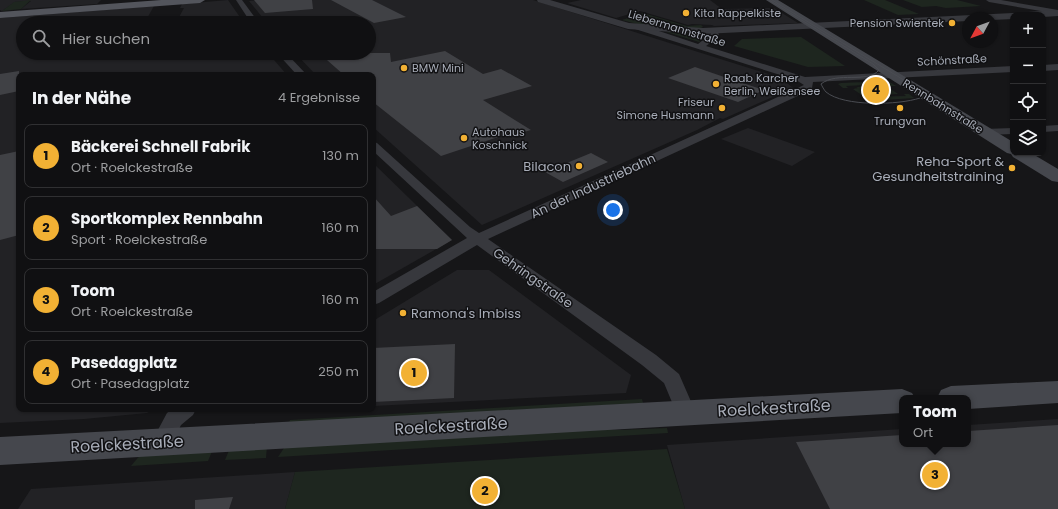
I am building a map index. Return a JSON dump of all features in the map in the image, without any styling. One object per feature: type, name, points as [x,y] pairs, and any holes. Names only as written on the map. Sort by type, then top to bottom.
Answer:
[{"type":"main road","points":[[0,15],[200,0]]},
{"type":"main road","name":"Rennbahnstraße","points":[[771,0],[1010,148]]},
{"type":"main road","points":[[1024,156],[1058,177]]},
{"type":"main road","points":[[971,397],[1058,392]]},
{"type":"main road","name":"Roelckestraße","points":[[0,451],[899,401]]},
{"type":"street","points":[[239,0],[250,16]]},
{"type":"street","name":"Liebermannstraße","points":[[541,0],[628,26],[638,27],[804,80]]},
{"type":"street","points":[[990,0],[1058,13]]},
{"type":"street","points":[[1046,14],[1058,13]]},
{"type":"street","points":[[998,17],[1010,16]]},
{"type":"street","points":[[638,27],[714,32],[962,18]]},
{"type":"street","points":[[699,47],[715,35],[714,32]]},
{"type":"street","points":[[288,60],[299,72]]},
{"type":"street","points":[[1046,68],[1058,67]]},
{"type":"street","name":"Schönstraße","points":[[804,80],[1010,69]]},
{"type":"street","name":"An der Industriebahn","points":[[376,297],[477,239],[799,92],[809,86],[809,83],[804,80]]},
{"type":"street","points":[[1046,129],[1058,128]]},
{"type":"street","points":[[984,132],[1010,130]]},
{"type":"street","name":"Gehringstraße","points":[[376,148],[477,239],[649,360],[672,379],[686,413]]},
{"type":"street","points":[[163,441],[174,419],[182,412]]},
{"type":"shaded area","points":[[0,0],[101,0],[97,4],[21,9],[31,1],[15,2],[2,11],[0,10]]},
{"type":"shaded area","points":[[31,0],[21,9],[2,11],[14,2]]},
{"type":"shaded area","points":[[228,0],[239,16],[180,16],[184,8],[180,8],[182,4]]},
{"type":"shaded area","points":[[533,0],[781,78],[793,88],[723,119],[720,118],[697,130],[482,225],[376,130],[376,72],[313,72],[302,60],[376,60],[376,16],[261,16],[249,1]]},
{"type":"shaded area","points":[[581,0],[710,0],[722,9],[774,8],[798,23],[714,26],[688,25],[640,11],[616,18],[567,3]]},
{"type":"shaded area","points":[[864,0],[885,0],[919,14],[898,15]]},
{"type":"shaded area","points":[[903,0],[957,0],[981,6],[946,8],[936,6],[922,7]]},
{"type":"shaded area","points":[[154,6],[148,16],[26,16]]},
{"type":"shaded area","points":[[643,13],[687,26],[701,25],[703,27],[693,29],[637,24],[622,20]]},
{"type":"shaded area","points":[[16,17],[16,60],[274,60],[284,72],[16,72],[16,412],[149,412],[147,413],[84,419],[0,423],[0,18]]},
{"type":"shaded area","points":[[666,32],[706,34],[707,36],[699,42]]},
{"type":"shaded area","points":[[801,37],[845,66],[808,67],[734,46],[742,39]]},
{"type":"shaded area","points":[[888,81],[896,86],[886,84],[846,86],[848,88],[843,88],[838,84],[841,83]]},
{"type":"shaded area","points":[[885,85],[898,94],[863,96],[853,89],[858,88],[856,87]]},
{"type":"shaded area","points":[[904,94],[909,94],[914,98],[870,101],[864,97],[906,96]]},
{"type":"shaded area","points":[[748,128],[815,152],[792,166],[721,139]]},
{"type":"shaded area","points":[[376,166],[452,240],[376,283]]},
{"type":"shaded area","points":[[457,270],[489,270],[631,375],[626,393],[376,406],[376,319]]},
{"type":"shaded area","points":[[642,399],[643,403],[289,423],[290,420]]},
{"type":"shaded area","points":[[1058,419],[1058,509],[685,509],[667,445],[899,429],[899,447],[971,447],[971,425]]},
{"type":"shaded area","points":[[585,428],[621,430],[667,428],[668,433],[278,457],[286,445]]},
{"type":"shaded area","points":[[267,446],[266,458],[225,460],[230,448]]},
{"type":"shaded area","points":[[213,449],[208,461],[131,466],[141,454]]},
{"type":"shaded area","points":[[667,449],[685,509],[285,509],[295,472]]},
{"type":"shaded area","points":[[295,472],[285,509],[18,509],[31,489]]},
{"type":"building","points":[[254,0],[312,0],[313,9],[265,13]]},
{"type":"building","points":[[331,0],[372,0],[406,17],[376,23],[376,16],[361,16]]},
{"type":"building","points":[[445,51],[483,74],[501,69],[532,86],[483,100],[531,130],[513,135],[510,133],[441,156],[376,104],[376,72],[341,72],[327,60],[376,60],[376,53],[390,53],[391,62]]},
{"type":"building","name":"Raab Karcher Berlin, Weißensee","points":[[695,67],[764,90],[738,102],[668,78]]},
{"type":"building","points":[[19,71],[16,72],[16,92],[0,95],[0,74]]},
{"type":"building","points":[[16,152],[16,236],[0,240],[0,155]]},
{"type":"building","name":"Bilacon","points":[[591,153],[608,162],[563,182],[545,172]]},
{"type":"building","points":[[376,199],[391,216],[417,206],[452,240],[437,249],[376,249]]},
{"type":"building","points":[[455,344],[454,398],[376,402],[376,348]]},
{"type":"building","points":[[1058,425],[1058,509],[830,509],[796,442],[899,435],[899,447],[971,447],[971,431]]},
{"type":"building","points":[[233,497],[229,509],[195,509],[195,500]]},
{"type":"tram line","points":[[769,0],[873,64],[879,70],[868,76],[835,78],[828,80],[821,84],[826,92],[834,97],[845,100],[872,103],[899,102],[920,98],[921,93],[917,88],[772,0]]},
{"type":"place","name":"Kita Rappelkiste","points":[[686,13]]},
{"type":"place","name":"Pension Swientek","points":[[952,23]]},
{"type":"place","name":"BMW Mini","points":[[404,68]]},
{"type":"place","name":"Raab Karcher Berlin, Weißensee","points":[[716,84]]},
{"type":"place","name":"Pasedagplatz","points":[[876,90]]},
{"type":"place","name":"Friseur Simone Husmann","points":[[722,108]]},
{"type":"place","name":"Trungvan","points":[[900,108]]},
{"type":"place","name":"Autohaus Koschnick","points":[[464,138]]},
{"type":"place","name":"Bilacon","points":[[579,166]]},
{"type":"place","name":"Reha-Sport & Gesundheitstraining","points":[[1012,168]]},
{"type":"place","name":"Ramona's Imbiss","points":[[403,313]]},
{"type":"place","name":"Bäckerei Schnell Fabrik","points":[[414,373]]},
{"type":"place","name":"Toom","points":[[935,475]]},
{"type":"place","name":"Sportkomplex Rennbahn","points":[[485,491]]}]
